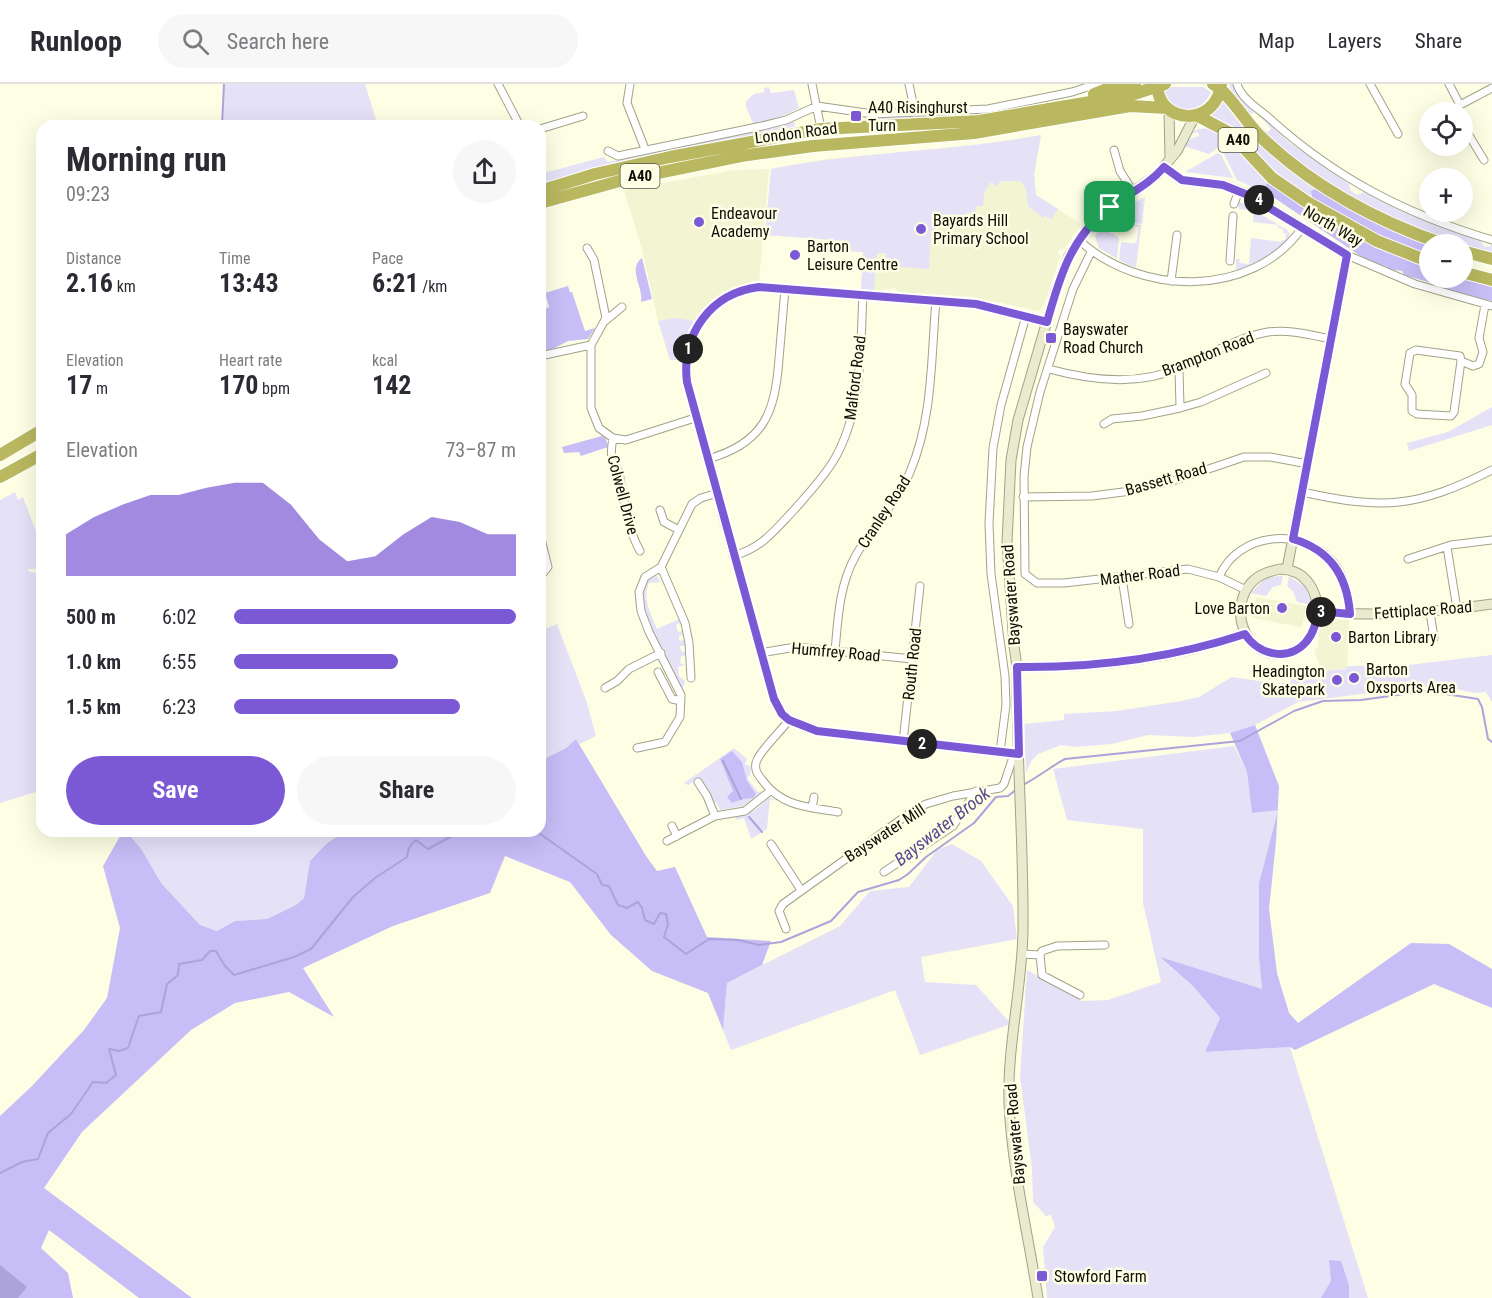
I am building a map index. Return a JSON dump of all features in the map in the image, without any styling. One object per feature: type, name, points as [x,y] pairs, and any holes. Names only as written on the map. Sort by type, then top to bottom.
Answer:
[{"type":"highway","points":[[1101,90],[1127,85]]},
{"type":"highway","name":"London Road","points":[[546,189],[595,174],[670,157],[821,129],[979,121],[1068,105],[1101,90],[1131,94],[1160,85]]},
{"type":"highway","points":[[1160,85],[1159,96],[1168,108]]},
{"type":"highway","points":[[1196,116],[1212,106],[1218,85]]},
{"type":"highway","name":"North Way","points":[[1218,85],[1263,139],[1319,183],[1373,215],[1419,234]]},
{"type":"highway","name":"London Road","points":[[546,200],[622,180],[741,156],[806,147],[983,132],[1130,106],[1168,108],[1185,116],[1196,116]]},
{"type":"highway","name":"North Way","points":[[1196,116],[1230,133],[1272,178],[1314,207],[1377,241],[1419,258]]},
{"type":"highway","points":[[1473,254],[1492,259]]},
{"type":"highway","points":[[1473,275],[1492,280]]},
{"type":"highway","points":[[0,455],[36,434]]},
{"type":"highway","points":[[0,477],[36,457]]},
{"type":"street","points":[[498,84],[518,120]]},
{"type":"street","points":[[630,84],[627,103],[645,149]]},
{"type":"street","points":[[812,84],[821,129]]},
{"type":"street","points":[[909,84],[915,113]]},
{"type":"street","points":[[1237,84],[1244,96],[1290,138],[1359,186],[1426,218],[1492,240]]},
{"type":"street","points":[[1370,84],[1398,134]]},
{"type":"street","points":[[1449,84],[1459,102]]},
{"type":"street","points":[[1466,102],[1492,88]]},
{"type":"street","name":"London Road","points":[[608,151],[618,156],[776,123],[817,106],[873,114],[988,109],[1101,90]]},
{"type":"street","points":[[1167,163],[1168,108]]},
{"type":"street","points":[[546,127],[583,116]]},
{"type":"street","name":"Bayswater Road","points":[[1038,1298],[1015,1162],[1009,1103],[1009,1073],[1022,954],[1023,865],[1020,772],[1017,754],[1017,667],[1007,554],[1011,460],[1018,420],[1063,268],[1079,240],[1103,213],[1152,181],[1178,151],[1196,116]]},
{"type":"street","points":[[1473,142],[1484,160]]},
{"type":"street","points":[[1114,150],[1120,171],[1134,193]]},
{"type":"street","name":"North Way","points":[[1167,163],[1182,180],[1210,182],[1239,190],[1257,199],[1347,255],[1415,285],[1489,306]]},
{"type":"street","points":[[1234,204],[1239,190]]},
{"type":"street","points":[[1230,261],[1233,216]]},
{"type":"street","points":[[1079,240],[1091,252],[1137,273],[1171,281],[1217,280],[1255,269],[1282,252],[1302,228]]},
{"type":"street","points":[[1171,281],[1177,234]]},
{"type":"street","points":[[587,248],[594,260],[605,321]]},
{"type":"street","name":"Bayswater Road","points":[[1030,579],[1024,570],[1023,497],[1027,447],[1034,416],[1078,275],[1091,252]]},
{"type":"street","points":[[1287,569],[1347,255]]},
{"type":"street","points":[[594,260],[603,257]]},
{"type":"street","points":[[1017,754],[817,731],[789,720],[777,707],[733,556],[687,382],[686,369],[690,341],[696,327],[718,302],[736,293],[759,287],[976,304],[1047,322]]},
{"type":"street","points":[[708,459],[727,453],[747,441],[763,424],[771,410],[777,386],[785,289]]},
{"type":"street","name":"Malford Road","points":[[733,556],[754,549],[769,537],[819,481],[840,449],[856,398],[863,295]]},
{"type":"street","name":"Cranley Road","points":[[835,651],[840,599],[850,568],[860,548],[900,491],[920,446],[928,409],[936,300]]},
{"type":"street","points":[[1461,361],[1454,412],[1451,416],[1418,414],[1412,411],[1412,395],[1405,384],[1410,353],[1416,350],[1460,356],[1461,361],[1473,366],[1479,364],[1483,352],[1479,343],[1489,306]]},
{"type":"street","points":[[622,307],[605,321],[591,345],[592,416],[599,428],[613,438],[629,439],[698,417]]},
{"type":"street","name":"Bayswater Road","points":[[1000,752],[1006,705],[1005,676],[991,574],[989,523],[993,448],[1001,405],[1026,316]]},
{"type":"street","name":"Brampton Road","points":[[1049,369],[1075,376],[1104,379],[1141,377],[1179,369],[1269,332],[1290,332],[1331,339]]},
{"type":"street","points":[[546,356],[566,348],[591,345]]},
{"type":"street","points":[[1179,369],[1180,408]]},
{"type":"street","points":[[1104,424],[1112,419],[1142,416],[1180,408],[1266,373]]},
{"type":"street","name":"Colwell Drive","points":[[613,438],[610,458],[619,473],[630,531],[640,551]]},
{"type":"street","name":"Bassett Road","points":[[1023,497],[1092,496],[1131,491],[1176,480],[1244,457],[1270,457],[1308,464]]},
{"type":"street","points":[[1302,492],[1355,503],[1399,503],[1443,493],[1492,470]]},
{"type":"street","points":[[636,747],[665,742],[682,712],[681,695],[643,615],[639,592],[645,577],[661,567],[692,504],[701,498],[718,493]]},
{"type":"street","points":[[660,510],[664,522],[680,530]]},
{"type":"street","points":[[1220,577],[1229,560],[1249,546],[1274,539],[1293,539],[1318,549],[1334,563],[1347,590],[1350,614]]},
{"type":"street","points":[[1408,559],[1447,548],[1492,540]]},
{"type":"street","points":[[1447,548],[1457,609]]},
{"type":"street","points":[[661,567],[685,622],[689,643],[688,674]]},
{"type":"street","name":"Mather Road","points":[[1030,579],[1036,583],[1064,583],[1122,578],[1180,569],[1200,571],[1220,577],[1246,590]]},
{"type":"street","points":[[1280,569],[1287,569],[1302,577],[1313,588],[1318,611],[1309,639],[1302,646],[1288,653],[1264,651],[1252,644],[1245,634],[1241,618],[1246,590],[1260,576],[1280,569]]},
{"type":"street","points":[[1122,578],[1129,624]]},
{"type":"street","name":"Routh Road","points":[[903,742],[920,586]]},
{"type":"street","name":"Fettiplace Road","points":[[1318,611],[1350,614],[1430,612],[1492,604]]},
{"type":"street","points":[[1430,612],[1434,638]]},
{"type":"street","points":[[1017,667],[1060,666],[1150,658],[1209,645],[1245,634]]},
{"type":"street","name":"Humfrey Road","points":[[760,653],[789,646],[912,659]]},
{"type":"street","points":[[605,688],[617,681],[629,669],[661,653]]},
{"type":"street","points":[[658,672],[672,699],[681,700]]},
{"type":"street","points":[[789,720],[760,755],[755,764],[758,775],[771,791],[787,802],[838,812]]},
{"type":"street","name":"Bayswater Mill","points":[[786,929],[779,911],[780,906],[801,890],[917,809],[953,796],[996,789],[1004,784],[1017,754]]},
{"type":"street","points":[[698,782],[715,816]]},
{"type":"street","points":[[667,841],[715,816],[745,811],[771,791]]},
{"type":"street","name":"Bayswater Mill","points":[[884,872],[953,826],[976,791]]},
{"type":"street","points":[[812,808],[814,797]]},
{"type":"street","points":[[672,826],[677,836]]},
{"type":"street","points":[[771,844],[801,890]]},
{"type":"street","points":[[1080,995],[1042,975],[1040,956],[1042,951],[1057,946],[1106,945]]},
{"type":"street","points":[[1022,954],[1040,956]]},
{"type":"shaded area","points":[[224,84],[365,84],[376,120],[222,120]]},
{"type":"shaded area","points":[[1229,84],[1233,84],[1236,91],[1255,110],[1250,116],[1267,132],[1271,129],[1257,112],[1290,143],[1349,184],[1351,191],[1357,195],[1364,192],[1419,217],[1419,222],[1432,222],[1465,234],[1422,234],[1361,204],[1306,169],[1280,149],[1257,128],[1239,106]]},
{"type":"shaded area","points":[[769,87],[771,93],[794,90],[799,108],[777,119],[754,125],[746,107],[746,101],[754,94],[764,92],[764,88]]},
{"type":"shaded area","points":[[1172,87],[1203,87],[1211,92],[1201,105],[1187,109],[1173,104],[1168,98],[1164,90]]},
{"type":"shaded area","points":[[1223,101],[1256,139],[1322,190],[1312,196],[1313,201],[1269,167],[1239,133],[1210,117]]},
{"type":"shaded area","points":[[1031,104],[1019,109],[981,115],[912,120],[879,120],[844,115],[842,112],[937,115]]},
{"type":"shaded area","points":[[794,120],[795,128],[546,184],[546,172],[604,157],[608,162],[760,131]]},
{"type":"shaded area","points":[[1209,128],[1236,145],[1268,182],[1261,191],[1237,180],[1223,152],[1230,143],[1228,141],[1209,154],[1184,146],[1187,140],[1199,136],[1198,132],[1190,134],[1198,129]]},
{"type":"shaded area","name":"Bayards Hill Primary School","points":[[1041,135],[1034,174],[1036,195],[1081,224],[1065,248],[1059,249],[1060,256],[1044,305],[1039,311],[974,297],[898,292],[894,288],[861,289],[863,252],[845,251],[846,241],[765,235],[771,169],[826,159],[972,146]]},
{"type":"shaded area","name":"Bayards Hill Primary School","points":[[1041,135],[1034,174],[1036,195],[1058,209],[1051,220],[1045,215],[1043,218],[1028,206],[1026,188],[1020,181],[1001,181],[996,186],[991,182],[984,193],[983,206],[976,206],[976,214],[966,212],[966,217],[950,220],[929,232],[931,234],[929,269],[885,266],[886,253],[877,253],[874,290],[861,289],[863,252],[845,251],[846,241],[765,235],[771,169],[838,158],[973,145]]},
{"type":"shaded area","points":[[1218,153],[1233,178],[1185,172]]},
{"type":"shaded area","name":"Endeavour Academy","points":[[769,169],[759,282],[738,287],[721,296],[706,307],[694,321],[676,318],[658,321],[643,253],[624,190],[735,170]]},
{"type":"shaded area","points":[[1268,182],[1330,223],[1363,240],[1419,263],[1419,279],[1404,275],[1402,271],[1377,265],[1362,257],[1261,191]]},
{"type":"shaded area","points":[[1316,189],[1378,223],[1419,241],[1419,253],[1390,243],[1313,201],[1311,191]]},
{"type":"shaded area","points":[[1145,197],[1142,224],[1123,222],[1125,207]]},
{"type":"shaded area","points":[[1239,201],[1287,230],[1290,234],[1286,241],[1274,253],[1236,271],[1236,259],[1240,259],[1239,263],[1249,264],[1251,238],[1281,242],[1285,240],[1286,233],[1283,233],[1283,229],[1278,228],[1278,225],[1253,222],[1254,211],[1239,209],[1237,205]]},
{"type":"shaded area","points":[[1123,208],[1121,225],[1110,228],[1109,233],[1119,238],[1117,259],[1099,248],[1095,236],[1102,225]]},
{"type":"shaded area","points":[[1123,223],[1141,225],[1136,268],[1119,260],[1121,242],[1137,244],[1134,243],[1137,241],[1139,227],[1123,225]]},
{"type":"shaded area","points":[[1473,237],[1479,239],[1484,246],[1489,247],[1492,244],[1492,254],[1473,249]]},
{"type":"shaded area","points":[[642,258],[652,299],[641,302],[636,268]]},
{"type":"shaded area","points":[[1473,281],[1492,285],[1492,301],[1443,288],[1473,288]]},
{"type":"shaded area","points":[[568,286],[585,331],[595,328],[588,339],[568,341],[549,351],[546,350],[546,308],[549,307],[546,293]]},
{"type":"shaded area","points":[[676,318],[694,321],[683,342],[680,360],[670,360],[658,321]]},
{"type":"shaded area","points":[[1492,407],[1492,425],[1409,451],[1407,443],[1448,432]]},
{"type":"shaded area","points":[[602,436],[606,439],[608,447],[581,456],[579,452],[564,453],[562,447]]},
{"type":"shaded area","points":[[15,492],[18,500],[23,497],[36,531],[36,569],[27,569],[36,572],[36,792],[0,803],[0,500]]},
{"type":"shaded area","points":[[655,574],[661,582],[649,583],[646,595],[648,606],[657,629],[679,619],[680,623],[676,625],[678,632],[682,631],[683,635],[679,636],[679,641],[684,640],[685,646],[680,646],[685,656],[681,656],[680,663],[685,665],[678,667],[679,676],[685,681],[683,688],[679,685],[659,648],[646,616],[643,589],[647,579]]},
{"type":"shaded area","points":[[1283,575],[1281,585],[1273,587],[1266,596],[1251,593],[1264,579]]},
{"type":"shaded area","points":[[1289,576],[1305,587],[1312,605],[1297,602],[1293,591],[1287,586]]},
{"type":"shaded area","points":[[1256,597],[1306,606],[1302,627],[1252,618]]},
{"type":"shaded area","points":[[1325,619],[1349,620],[1347,669],[1321,671],[1314,649],[1318,648],[1320,625]]},
{"type":"shaded area","points":[[557,624],[587,703],[596,736],[579,744],[576,739],[566,748],[546,758],[546,629]]},
{"type":"shaded area","points":[[1492,655],[1492,702],[1486,692],[1475,693],[1440,686],[1415,685],[1394,690],[1298,702],[1255,725],[1230,733],[1193,737],[1148,735],[1112,744],[1076,747],[1061,745],[1038,754],[1032,760],[1026,773],[1024,724],[1064,720],[1064,714],[1117,711],[1199,697],[1232,677],[1272,683],[1290,683],[1293,668],[1299,665],[1304,678],[1321,671],[1347,669],[1347,666],[1400,666]]},
{"type":"shaded area","points":[[1255,725],[1279,786],[1278,810],[1252,813],[1247,772],[1230,733]]},
{"type":"shaded area","points":[[576,739],[657,871],[675,867],[707,937],[771,941],[762,965],[727,983],[723,1030],[708,993],[652,971],[611,935],[570,882],[505,856],[490,893],[393,926],[303,968],[334,1017],[289,992],[235,1003],[191,1030],[82,1132],[44,1188],[192,1298],[139,1298],[49,1230],[41,1248],[68,1273],[73,1298],[0,1298],[0,1116],[32,1086],[84,1030],[107,998],[120,928],[103,866],[120,837],[131,837],[142,850],[161,883],[200,925],[217,931],[235,921],[267,919],[296,905],[304,898],[310,861],[327,843],[336,837],[546,837],[546,758],[566,748]]},
{"type":"shaded area","points":[[1234,746],[1247,772],[1252,812],[1278,809],[1259,883],[1259,958],[1262,990],[1162,959],[1194,987],[1220,1018],[1205,1052],[1290,1047],[1368,1298],[1047,1298],[1043,1247],[1055,1227],[1051,1215],[1046,1216],[1033,1202],[1032,1169],[1020,1076],[1027,970],[1082,1001],[1108,1000],[1161,982],[1143,903],[1143,829],[1067,820],[1053,769]]},
{"type":"shaded area","points":[[734,748],[747,759],[745,764],[750,766],[751,774],[747,778],[758,792],[762,791],[744,806],[720,810],[716,802],[712,804],[698,779],[688,785],[684,783]]},
{"type":"shaded area","points":[[732,751],[742,762],[747,781],[756,794],[753,798],[732,803],[727,797],[733,791],[720,759]]},
{"type":"shaded area","points":[[770,797],[776,801],[770,799],[767,829],[751,839],[744,818],[737,820],[735,817],[755,810]]},
{"type":"shaded area","points":[[1278,811],[1269,909],[1277,973],[1289,1013],[1298,1023],[1411,943],[1449,944],[1492,969],[1492,1008],[1434,984],[1295,1050],[1290,1047],[1205,1052],[1220,1018],[1194,987],[1160,957],[1262,989],[1259,958],[1259,883]]},
{"type":"shaded area","points":[[131,837],[336,837],[327,843],[310,861],[304,898],[296,905],[267,919],[235,921],[217,931],[200,925],[161,883],[142,850]]},
{"type":"shaded area","points":[[952,844],[981,861],[1013,906],[1017,939],[921,957],[925,982],[976,985],[1011,1024],[920,1055],[895,990],[731,1050],[723,1030],[727,983],[840,926],[870,891],[909,887],[937,850]]},
{"type":"shaded area","points":[[1329,1260],[1341,1261],[1349,1285],[1349,1298],[1321,1298],[1331,1281]]},
{"type":"shaded area","points":[[0,1265],[27,1287],[18,1298],[0,1298]]},
{"type":"waterway","points":[[222,120],[224,84]]},
{"type":"waterway","name":"Bayswater Brook","points":[[1021,786],[1065,759],[1240,741],[1294,711],[1323,701],[1361,700],[1426,691],[1478,699],[1482,707],[1488,739],[1492,742]]},
{"type":"waterway","points":[[723,761],[741,799]]},
{"type":"waterway","name":"Bayswater Brook","points":[[545,837],[597,874],[602,885],[609,886],[618,905],[627,908],[638,902],[645,920],[654,924],[660,913],[666,914],[668,924],[664,937],[686,954],[709,939],[738,940],[759,945],[781,942],[831,921],[858,892],[899,880],[926,857],[974,823],[996,797],[1008,796],[1017,789]]},
{"type":"waterway","points":[[749,817],[762,832]]},
{"type":"waterway","name":"Bayswater Brook","points":[[0,1173],[22,1162],[38,1159],[48,1133],[71,1114],[93,1082],[106,1083],[116,1075],[109,1049],[119,1051],[128,1048],[139,1016],[161,1012],[167,984],[178,975],[179,964],[202,960],[210,951],[216,951],[234,975],[294,957],[311,949],[353,897],[375,878],[407,857],[409,848],[416,840],[428,849],[450,837]]},
{"type":"place","name":"A40 Risinghurst Turn","points":[[856,116]]},
{"type":"place","name":"Endeavour Academy","points":[[699,222]]},
{"type":"place","name":"Bayards Hill Primary School","points":[[921,229]]},
{"type":"place","name":"Barton Leisure Centre","points":[[795,255]]},
{"type":"place","name":"Bayswater Road Church","points":[[1051,338]]},
{"type":"place","name":"Love Barton","points":[[1282,608]]},
{"type":"place","name":"Barton Library","points":[[1336,637]]},
{"type":"place","name":"Barton Oxsports Area","points":[[1354,678]]},
{"type":"place","name":"Headington Skatepark","points":[[1337,680]]},
{"type":"place","name":"Stowford Farm","points":[[1042,1276]]},
{"type":"route","points":[[1164,167],[1182,180],[1223,185],[1257,199],[1347,255],[1293,539],[1318,549],[1334,563],[1344,580],[1350,614],[1318,611],[1309,639],[1302,646],[1288,653],[1276,654],[1264,651],[1252,644],[1245,634],[1182,652],[1150,658],[1060,666],[1017,667],[1019,754],[817,731],[799,726],[789,720],[777,707],[760,653],[687,382],[686,358],[696,327],[718,302],[744,290],[759,287],[976,304],[1047,322],[1063,268],[1069,256],[1092,223],[1110,207],[1152,181],[1164,167]]}]
